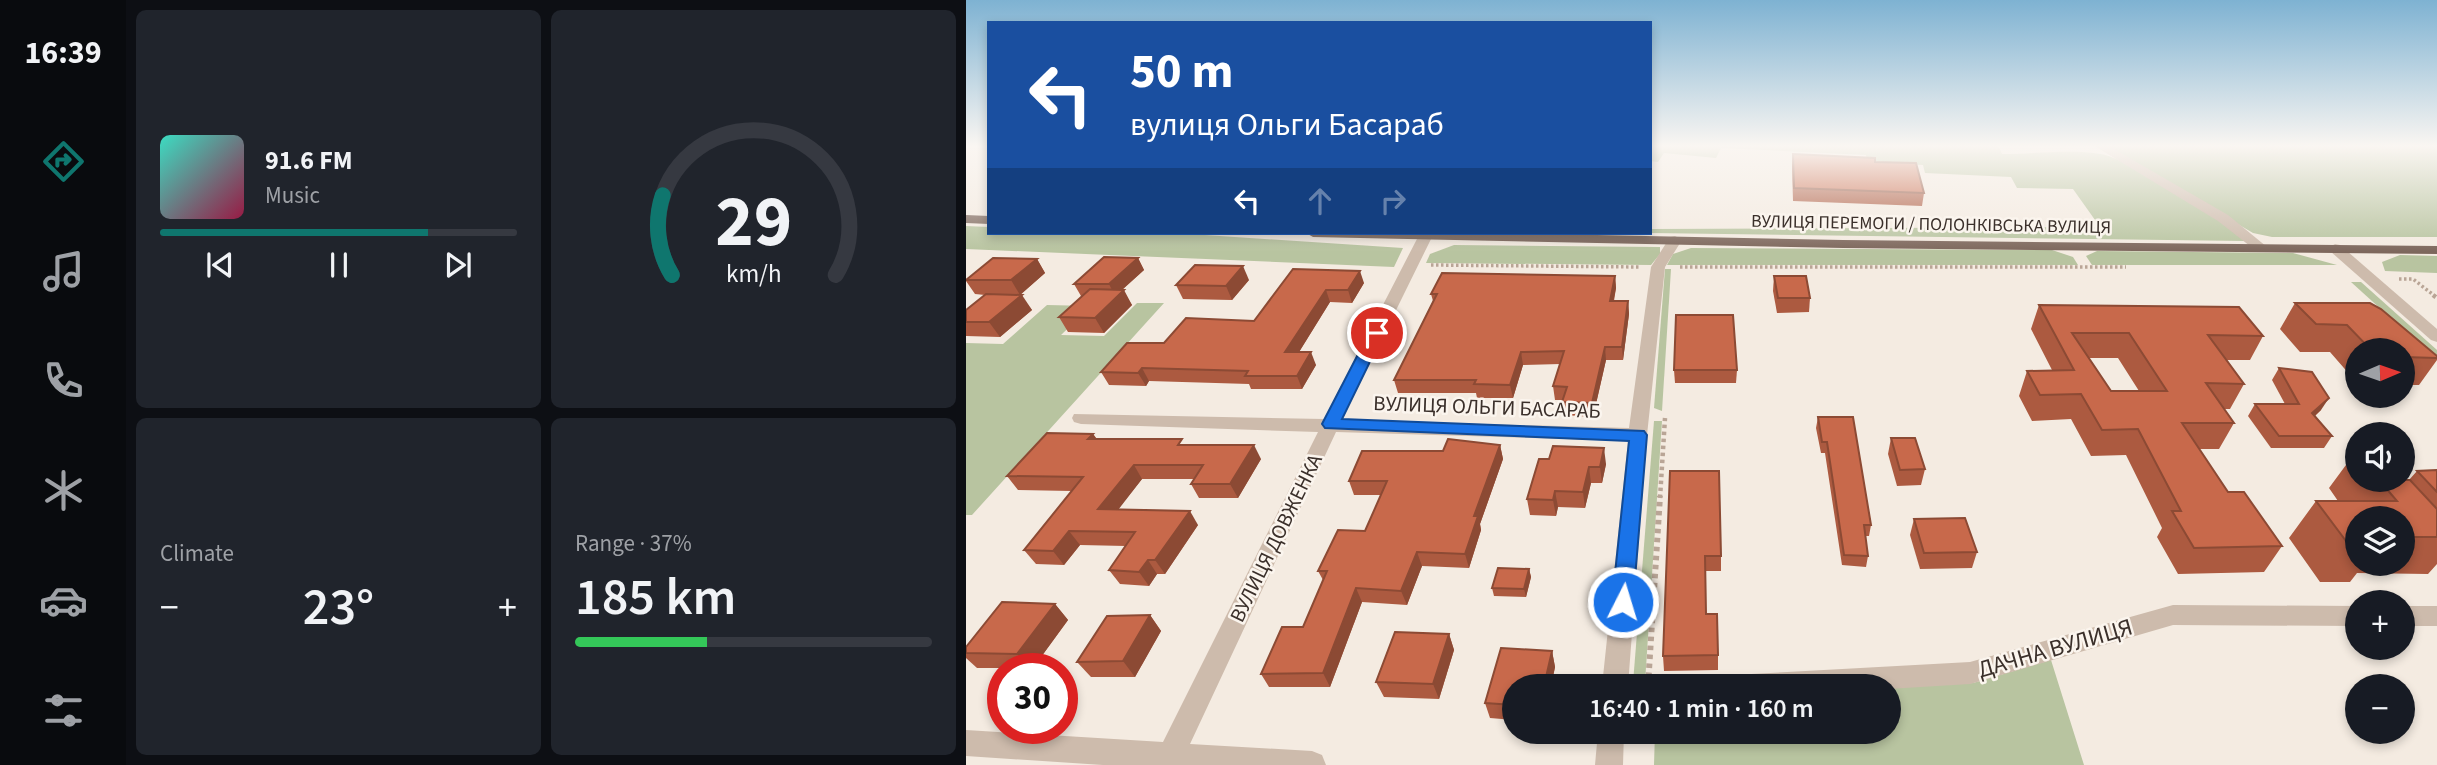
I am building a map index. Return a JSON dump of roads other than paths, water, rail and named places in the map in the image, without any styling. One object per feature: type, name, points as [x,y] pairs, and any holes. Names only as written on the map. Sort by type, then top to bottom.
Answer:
[{"type":"main road","points":[[966,219],[987,220]]},
{"type":"main road","name":"ВУЛИЦЯ ПЕРЕМОГИ / ПОЛОНКІВСЬКА ВУЛИЦЯ","points":[[1391,235],[2437,250]]},
{"type":"street","points":[[2159,181],[2223,218],[2260,247]]},
{"type":"street","name":"ВУЛИЦЯ ДОВЖЕНКА","points":[[1168,761],[1425,237]]},
{"type":"street","points":[[1616,674],[1638,435],[1658,267],[1675,240]]},
{"type":"street","points":[[2335,248],[2437,337]]},
{"type":"street","name":"ВУЛИЦЯ ОЛЬГИ БАСАРАБ","points":[[1081,418],[1638,435]]},
{"type":"street","name":"ДАЧНА ВУЛИЦЯ","points":[[1901,677],[1970,673],[2173,615],[2345,616]]},
{"type":"street","points":[[2415,616],[2437,616]]},
{"type":"street","points":[[966,743],[1168,761],[1311,765]]},
{"type":"street","points":[[1609,765],[1610,744]]}]
